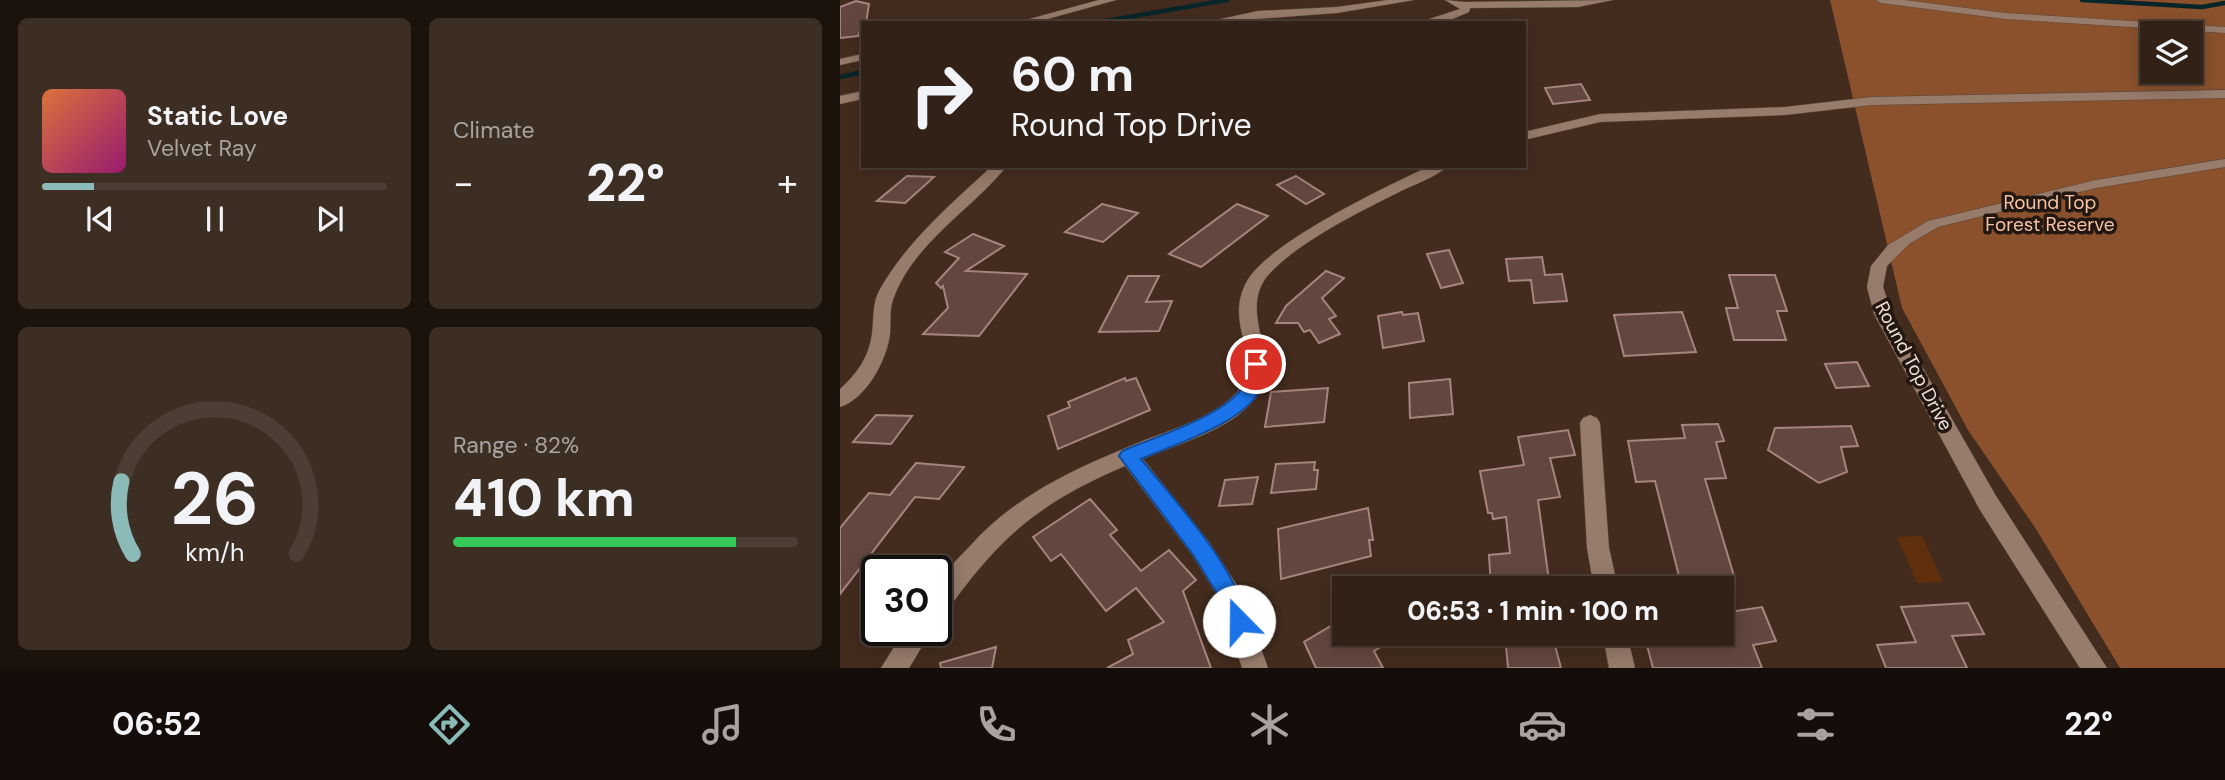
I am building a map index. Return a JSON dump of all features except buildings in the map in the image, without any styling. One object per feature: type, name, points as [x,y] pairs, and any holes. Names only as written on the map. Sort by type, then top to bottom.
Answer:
[{"type":"street","points":[[1028,21],[1111,0]]},
{"type":"street","points":[[1218,21],[1258,14],[1337,10],[1409,0]]},
{"type":"street","points":[[1450,0],[1464,5],[1578,4],[1608,0]]},
{"type":"street","points":[[1881,0],[2005,16],[2225,30]]},
{"type":"street","points":[[1431,21],[1454,16],[1465,10],[1464,5]]},
{"type":"street","points":[[840,62],[861,57]]},
{"type":"street","points":[[1526,135],[1571,122],[1611,117],[1785,111],[1872,102],[1957,98],[2225,94]]},
{"type":"street","points":[[840,100],[861,95]]},
{"type":"street","name":"Round Top Drive","points":[[2094,668],[1988,503],[1883,314],[1875,288],[1875,274],[1891,250],[1915,232],[1933,224],[2096,184],[2225,163]]},
{"type":"street","points":[[840,400],[862,379],[877,352],[881,331],[880,311],[894,280],[909,259],[998,168]]},
{"type":"street","points":[[952,588],[1005,525],[1061,489],[1223,415],[1244,399],[1254,384],[1256,364],[1248,330],[1249,295],[1256,279],[1273,262],[1336,220],[1437,168]]},
{"type":"street","points":[[1590,424],[1598,548],[1604,576]]},
{"type":"street","points":[[1129,456],[1201,550],[1232,598],[1255,668]]},
{"type":"street","points":[[894,668],[909,646]]},
{"type":"street","points":[[1617,646],[1622,668]]},
{"type":"shaded area","points":[[1922,536],[1943,582],[1917,583],[1897,537]]},
{"type":"green space","name":"Round Top Forest Reserve","points":[[1830,0],[2225,0],[2225,668],[2120,668],[2036,529],[1968,430],[1902,308]]},
{"type":"waterway","points":[[1106,21],[1227,0]]},
{"type":"waterway","points":[[2082,0],[2202,7],[2225,3]]},
{"type":"waterway","points":[[840,77],[861,72]]},
{"type":"route","points":[[1239,621],[1232,598],[1201,550],[1129,456],[1223,415],[1244,399],[1254,384],[1256,364]]}]
